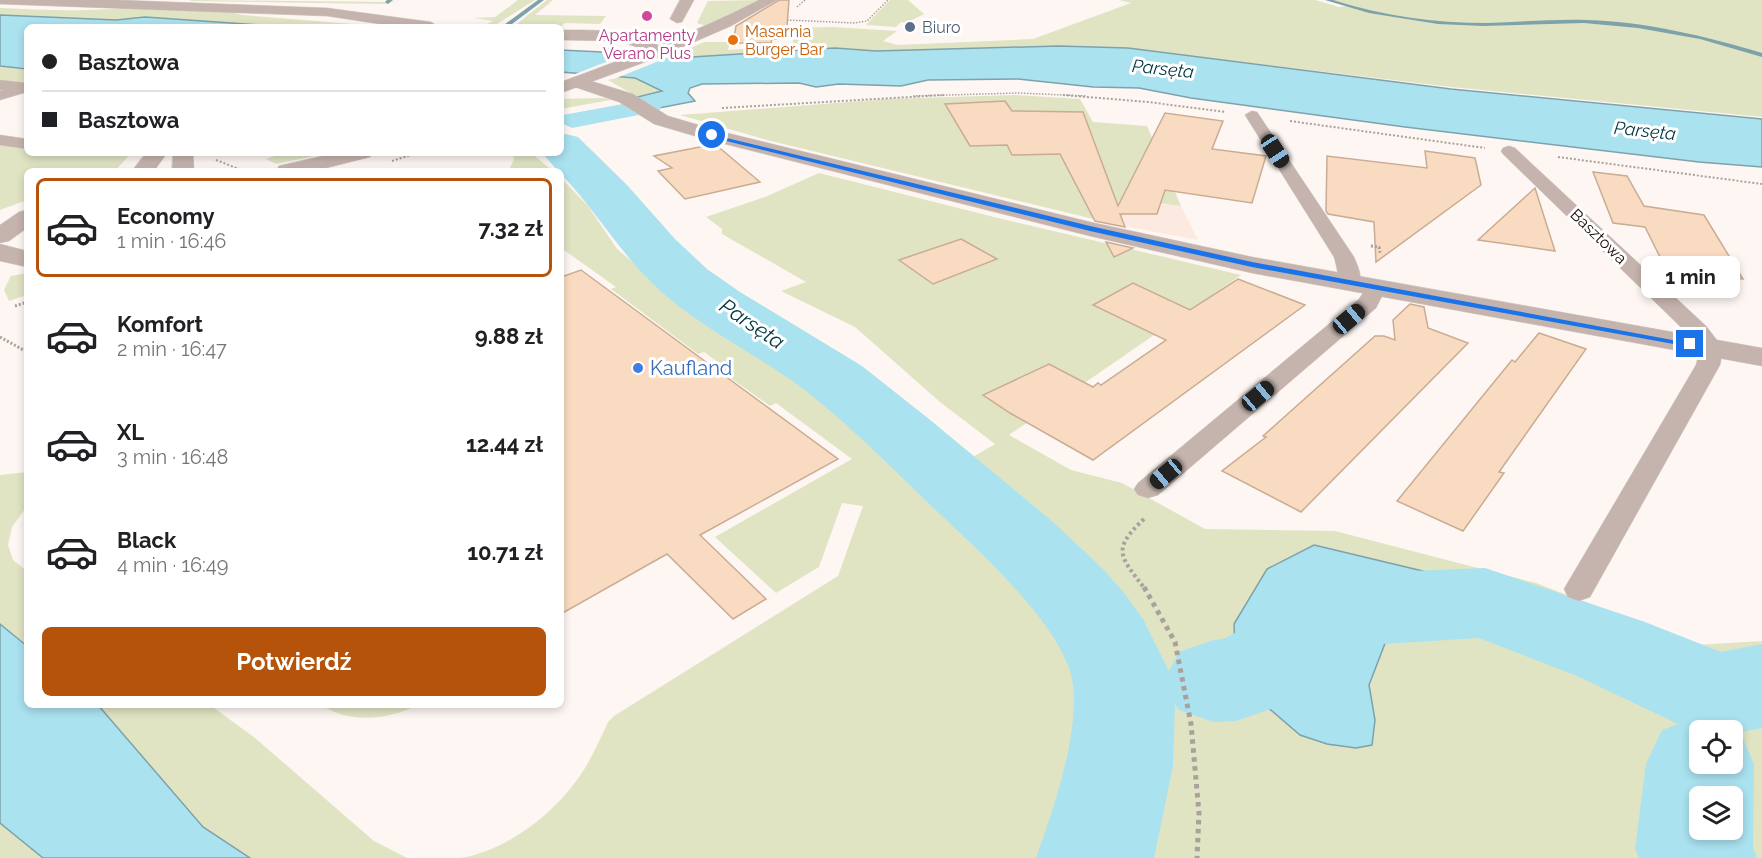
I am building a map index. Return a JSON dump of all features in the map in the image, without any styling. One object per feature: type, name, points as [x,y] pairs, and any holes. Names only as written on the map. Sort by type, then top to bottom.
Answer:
[{"type":"street","points":[[0,0],[167,2],[359,14],[407,24]]},
{"type":"street","points":[[677,19],[687,0]]},
{"type":"street","points":[[576,83],[726,23],[770,0]]},
{"type":"street","points":[[399,23],[420,8]]},
{"type":"street","points":[[564,35],[627,37],[659,51]]},
{"type":"street","points":[[576,83],[635,104],[662,120],[712,135],[1044,217],[1252,265],[1762,357]]},
{"type":"street","points":[[0,85],[24,88]]},
{"type":"street","points":[[145,168],[155,156]]},
{"type":"street","points":[[300,168],[350,156]]},
{"type":"street","points":[[336,168],[374,156]]},
{"type":"lane","points":[[0,96],[24,89]]},
{"type":"lane","points":[[1252,115],[1344,257],[1350,273],[1350,283]]},
{"type":"lane","points":[[0,140],[24,144]]},
{"type":"lane","name":"Basztowa","points":[[1509,151],[1698,331],[1712,348]]},
{"type":"lane","points":[[1148,489],[1368,303],[1376,288]]},
{"type":"lane","points":[[1579,590],[1707,365],[1712,348]]},
{"type":"path","points":[[786,20],[848,23],[867,21],[888,0]]},
{"type":"path","points":[[719,108],[886,97],[1016,93],[1152,101],[1252,115]]},
{"type":"path","points":[[211,158],[236,168]]},
{"type":"path","points":[[1378,241],[1379,247]]},
{"type":"path","points":[[15,306],[24,303]]},
{"type":"path","points":[[0,338],[24,350]]},
{"type":"path","points":[[1148,489],[1164,503],[1126,535],[1121,551],[1125,562],[1149,594],[1174,642],[1191,723],[1199,813],[1197,858]]},
{"type":"shaded area","points":[[1129,199],[1181,206],[1198,240],[1118,225]]},
{"type":"green space","points":[[401,0],[385,4],[189,1],[391,2]]},
{"type":"green space","points":[[518,0],[535,0],[497,24],[487,24],[493,21],[474,18],[495,17]]},
{"type":"green space","points":[[547,0],[553,0],[535,15],[606,16],[600,24],[517,24]]},
{"type":"green space","points":[[760,0],[706,26],[697,23],[708,1]]},
{"type":"green space","points":[[890,0],[908,0],[924,14],[906,23],[901,22],[896,27],[866,25]]},
{"type":"green space","points":[[1119,0],[1315,0],[1339,7],[1347,6],[1332,0],[1762,0],[1762,117],[1451,87],[1128,48],[1058,46],[876,51],[835,48],[692,57],[673,56],[704,42],[730,42],[728,50],[794,46],[790,28],[833,27],[897,31],[883,41],[897,45],[1033,39],[1131,3]]},
{"type":"green space","points":[[0,8],[65,10],[185,8],[352,24],[246,24],[145,17],[116,20],[0,15]]},
{"type":"green space","points":[[0,66],[24,69],[24,84],[0,80]]},
{"type":"green space","points":[[620,77],[635,78],[662,91],[637,97],[608,80]]},
{"type":"green space","points":[[1015,95],[1080,99],[1093,122],[1147,126],[1181,206],[1129,199],[1118,225],[771,141],[680,115],[887,99]]},
{"type":"green space","points":[[602,98],[616,99],[564,108],[564,99]]},
{"type":"green space","points":[[0,141],[24,145],[24,156],[128,156],[118,168],[24,168],[24,201],[0,210]]},
{"type":"green space","points":[[274,156],[314,156],[276,164],[266,159]]},
{"type":"green space","points":[[513,156],[535,156],[549,168],[510,168]]},
{"type":"green space","points":[[819,173],[1241,275],[1009,435],[1071,470],[1122,483],[1205,529],[1335,531],[1536,583],[1696,645],[1762,641],[1762,858],[1126,858],[1139,796],[1145,721],[1135,660],[1109,607],[1070,549],[966,461],[995,444],[940,402],[855,327],[781,291],[806,282],[722,234],[722,229],[706,217],[765,197]]},
{"type":"green space","points":[[564,181],[588,206],[617,249],[670,293],[837,410],[923,485],[993,560],[1067,621],[1099,667],[1101,731],[1059,858],[461,858],[498,846],[515,837],[548,812],[575,783],[608,722],[614,716],[838,576],[863,506],[842,503],[819,567],[776,593],[715,537],[852,459],[776,403],[770,406],[714,366],[719,363],[704,352],[698,354],[611,289],[616,287],[564,250]]},
{"type":"green space","points":[[24,274],[24,296],[9,301],[4,290],[11,276]]},
{"type":"green space","points":[[24,472],[24,510],[12,527],[8,545],[13,560],[24,569],[24,644],[0,624],[0,475]]},
{"type":"green space","points":[[101,708],[214,708],[255,738],[374,841],[407,858],[250,858],[203,827]]},
{"type":"green space","points":[[326,708],[411,708],[382,717],[369,718]]},
{"type":"green space","points":[[0,823],[43,858],[0,858]]},
{"type":"water","points":[[0,15],[116,20],[145,17],[246,24],[24,24],[24,69],[0,66]]},
{"type":"water","points":[[1058,46],[1128,48],[1451,89],[1762,119],[1762,167],[1699,162],[1405,127],[1191,98],[1139,88],[1093,87],[1018,79],[928,80],[901,86],[839,84],[816,87],[799,83],[702,84],[690,88],[688,93],[695,101],[654,109],[637,97],[662,91],[635,78],[564,72],[564,50],[602,52],[607,49],[692,57],[835,48],[876,51]]},
{"type":"water","points":[[1314,545],[1477,584],[1485,603],[1487,619],[1389,633],[1369,685],[1375,720],[1372,745],[1356,748],[1327,744],[1300,735],[1236,680],[1234,624],[1267,569]]},
{"type":"water","points":[[0,624],[24,644],[24,708],[101,708],[203,827],[250,858],[43,858],[0,823]]},
{"type":"pier","points":[[625,49],[679,53],[614,79],[570,76],[606,62]]},
{"type":"building","points":[[779,0],[789,0],[786,39],[772,39],[771,43],[733,43],[736,26]]},
{"type":"building","points":[[1005,101],[1012,111],[1083,112],[1118,206],[1165,113],[1223,121],[1212,149],[1266,156],[1252,203],[1165,190],[1157,214],[1120,214],[1125,227],[1095,221],[1060,154],[1012,155],[1007,145],[970,146],[945,104]]},
{"type":"building","points":[[715,144],[760,182],[685,199],[658,171],[672,168],[654,156]]},
{"type":"building","points":[[1425,151],[1475,158],[1481,185],[1376,262],[1374,222],[1328,214],[1326,211],[1327,156],[1427,168]]},
{"type":"building","points":[[1593,172],[1627,176],[1644,206],[1704,215],[1743,279],[1664,265],[1645,227],[1613,223]]},
{"type":"building","points":[[1535,188],[1555,251],[1478,240]]},
{"type":"building","points":[[961,239],[997,259],[933,284],[899,260]]},
{"type":"building","points":[[1106,242],[1133,248],[1114,257]]},
{"type":"building","name":"Kaufland","points":[[581,270],[838,459],[700,535],[766,599],[733,619],[667,554],[564,612],[564,276]]},
{"type":"building","points":[[1238,279],[1305,305],[1093,460],[983,395],[1049,364],[1093,387],[1098,383],[1101,385],[1166,340],[1093,305],[1133,283],[1190,310]]},
{"type":"building","points":[[1410,304],[1424,307],[1428,328],[1468,343],[1301,512],[1222,471],[1266,437],[1263,436],[1375,336],[1395,340],[1393,320]]},
{"type":"building","points":[[1539,333],[1586,349],[1499,472],[1504,473],[1463,531],[1397,501],[1512,360],[1515,362]]},
{"type":"waterway","points":[[508,24],[541,0]]},
{"type":"waterway","points":[[1328,0],[1369,12],[1438,22],[1504,24],[1584,21],[1638,26],[1701,38],[1762,55]]},
{"type":"waterway","points":[[572,120],[650,106]]},
{"type":"waterway","name":"Parsęta","points":[[564,150],[603,190],[664,262],[686,282],[718,305],[820,369],[903,435],[1047,567],[1091,620],[1108,646],[1120,673],[1125,715],[1119,766],[1095,858]]},
{"type":"waterway","points":[[1214,681],[1236,680],[1366,609],[1485,603],[1611,649],[1717,695],[1762,686]]},
{"type":"waterway","points":[[1698,858],[1694,849],[1699,774]]},
{"type":"place","name":"Apartamenty Verano Plus","points":[[647,16]]},
{"type":"place","name":"Biuro","points":[[910,27]]},
{"type":"place","name":"Masarnia Burger Bar","points":[[733,40]]},
{"type":"place","name":"Kaufland","points":[[638,368]]},
{"type":"route","points":[[712,135],[1090,229],[1252,265],[1690,344]]}]
